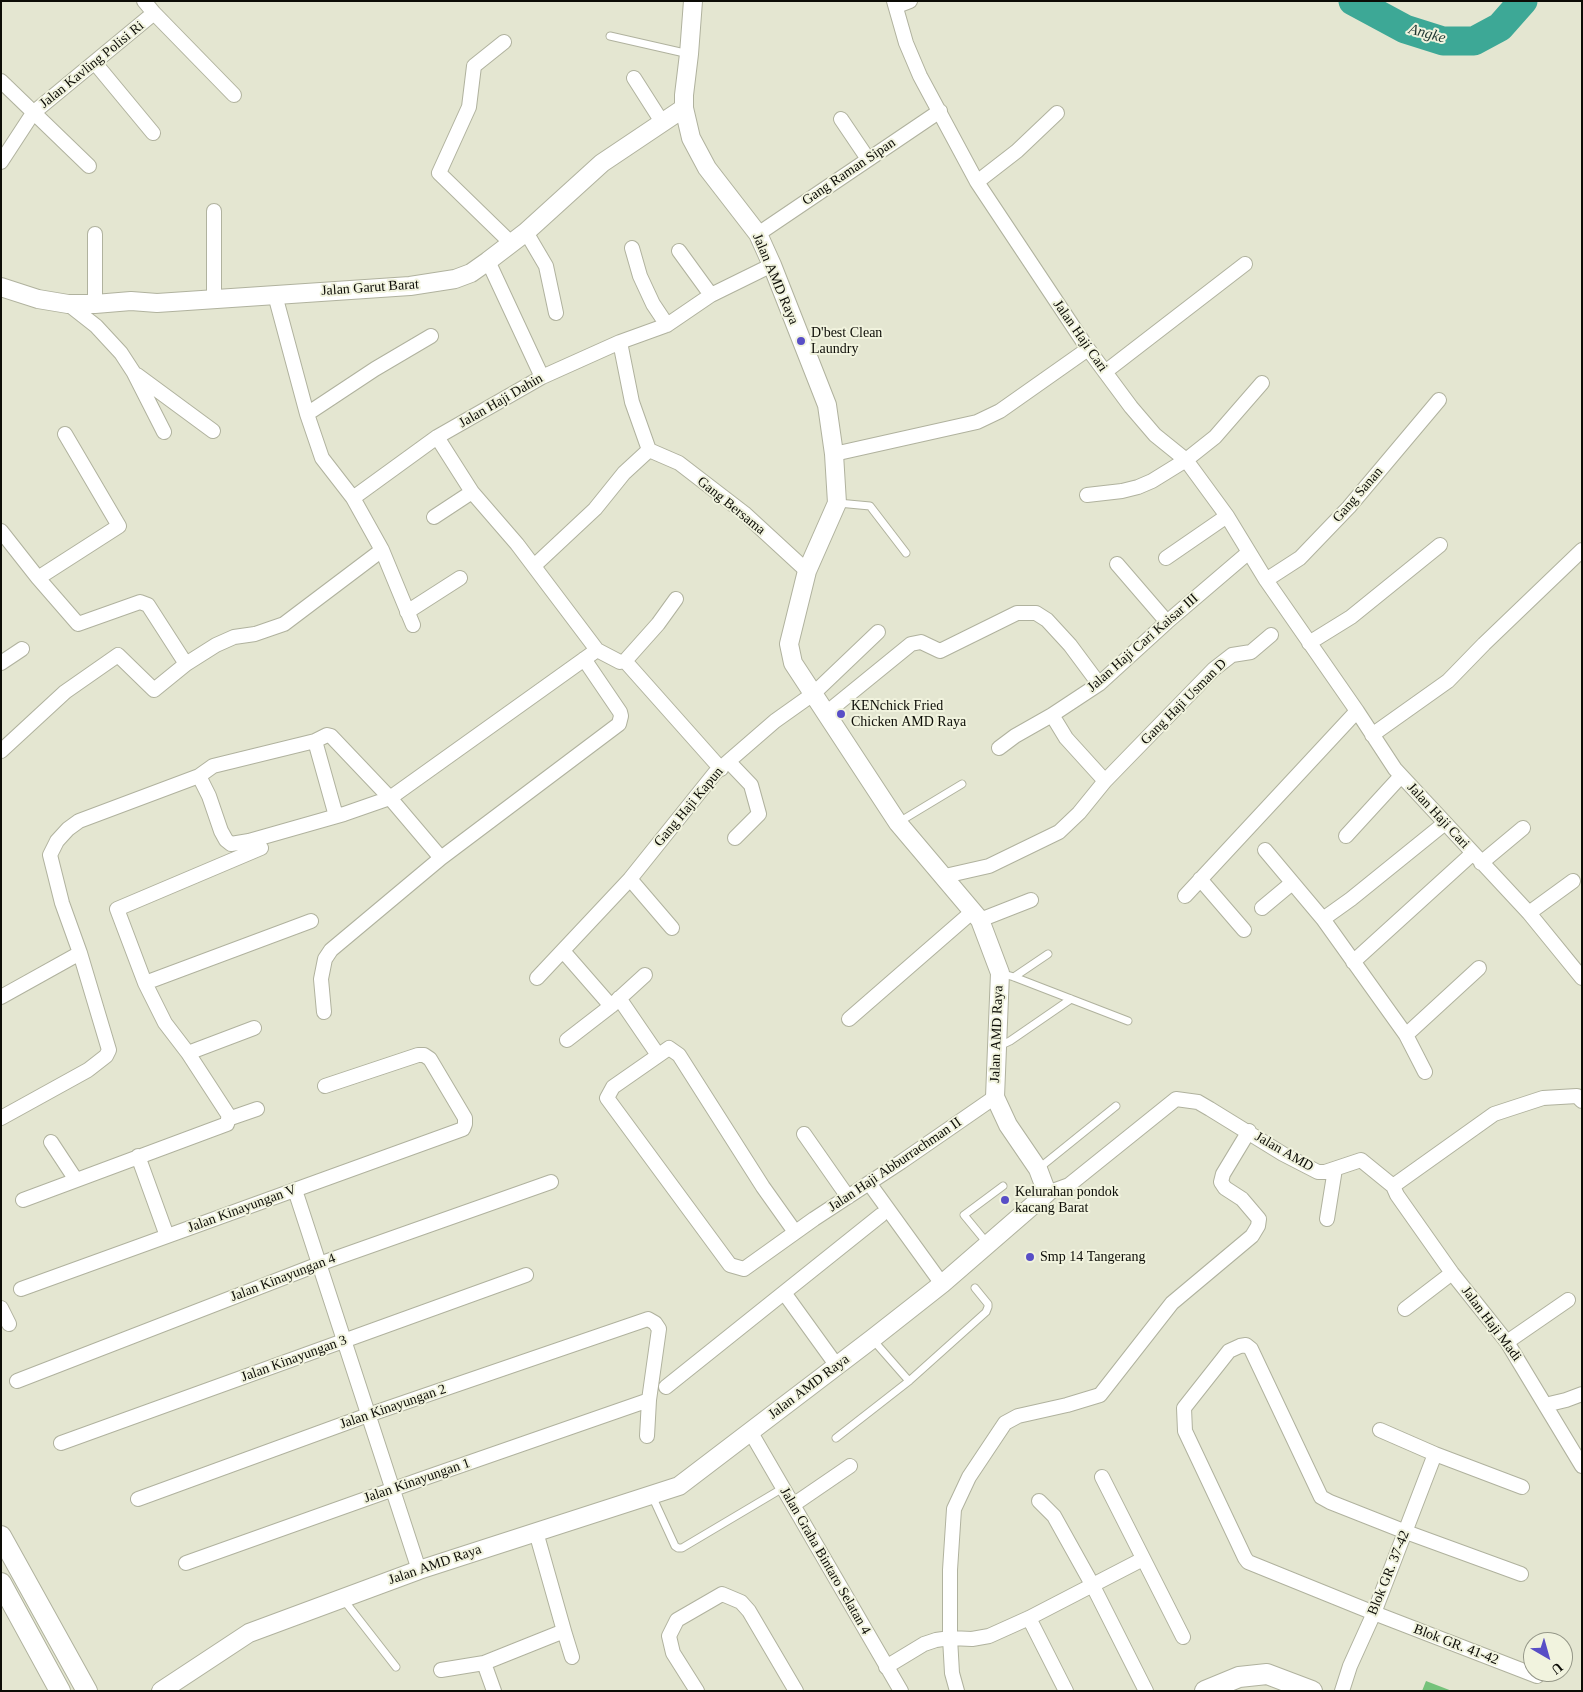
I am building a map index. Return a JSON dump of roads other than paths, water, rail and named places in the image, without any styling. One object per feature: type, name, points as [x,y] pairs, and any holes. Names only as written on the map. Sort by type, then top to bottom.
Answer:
[{"type":"main road","points":[[1,1536],[87,1691]]},
{"type":"main road","points":[[1,1583],[60,1691]]},
{"type":"main road","points":[[1205,1691],[1239,1676],[1267,1674],[1312,1691]]},
{"type":"street","points":[[144,1],[154,13]]},
{"type":"street","name":"Jalan AMD Raya","points":[[161,1691],[249,1633],[419,1570],[679,1486],[942,1284],[1047,1193],[1038,1169],[1008,1125],[995,1097],[997,1047],[1007,975],[976,916],[898,823],[793,663],[789,644],[807,571],[837,503],[834,454],[826,405],[772,265],[758,234],[707,168],[691,138],[684,108],[684,95],[693,1]]},
{"type":"street","name":"Jalan Haji Cari","points":[[900,3],[906,43],[920,76],[977,182],[1088,348],[1155,435],[1186,460],[1227,516],[1266,580],[1401,776],[1529,913],[1582,978]]},
{"type":"street","name":"Jalan Kavling Polisi Ri","points":[[1,162],[33,113],[96,63],[154,13],[234,95]]},
{"type":"street","points":[[504,42],[474,66],[469,107],[439,173],[511,243]]},
{"type":"street","points":[[96,63],[153,133]]},
{"type":"street","points":[[634,78],[662,122]]},
{"type":"street","points":[[1,81],[89,166]]},
{"type":"street","name":"Jalan Garut Barat","points":[[1,287],[38,299],[68,304],[131,301],[157,303],[410,286],[455,279],[471,273],[488,261],[526,232],[602,163],[684,108]]},
{"type":"street","name":"Gang Raman Sipan","points":[[758,234],[940,111]]},
{"type":"street","points":[[977,182],[1017,151],[1057,113]]},
{"type":"street","points":[[841,119],[868,159]]},
{"type":"street","points":[[214,211],[214,299]]},
{"type":"street","points":[[526,232],[546,266],[556,313]]},
{"type":"street","points":[[95,304],[96,234]]},
{"type":"street","points":[[632,248],[640,276],[653,304],[667,324]]},
{"type":"street","points":[[679,251],[711,295]]},
{"type":"street","points":[[488,261],[542,377]]},
{"type":"street","points":[[1105,372],[1244,264]]},
{"type":"street","name":"Jalan Haji Dahin","points":[[352,498],[437,438],[542,377],[620,342],[667,324],[711,295],[772,265]]},
{"type":"street","points":[[275,295],[307,414],[322,458],[352,498],[382,550],[410,618],[460,578]]},
{"type":"street","points":[[68,304],[96,326],[121,353],[134,373],[164,432]]},
{"type":"street","points":[[307,414],[375,369],[431,336]]},
{"type":"street","points":[[534,566],[594,509],[624,474],[649,450],[634,410],[620,342]]},
{"type":"street","points":[[834,454],[977,422],[1000,411],[1088,348]]},
{"type":"street","points":[[134,373],[213,431]]},
{"type":"street","points":[[1087,495],[1138,487],[1152,481],[1186,460],[1214,438],[1262,383]]},
{"type":"street","name":"Gang Sanan","points":[[1266,580],[1300,558],[1348,507],[1439,400]]},
{"type":"street","points":[[38,578],[119,526],[65,434]]},
{"type":"street","points":[[437,438],[472,492],[534,566],[597,650],[620,662],[625,661],[658,624],[676,598]]},
{"type":"street","name":"Gang Bersama","points":[[649,450],[679,464],[744,513],[807,571]]},
{"type":"street","points":[[434,518],[472,492]]},
{"type":"street","points":[[1166,558],[1227,516]]},
{"type":"street","points":[[1,531],[78,624],[140,602],[148,605],[186,664]]},
{"type":"street","points":[[1309,643],[1350,617],[1440,545]]},
{"type":"street","points":[[1,750],[65,692],[118,655],[154,690],[186,664],[216,645],[234,637],[255,634],[284,624],[382,550]]},
{"type":"street","points":[[1372,735],[1448,681],[1582,550]]},
{"type":"street","name":"Jalan Haji Cari Kaisar III","points":[[999,748],[1029,727],[1099,684],[1167,622],[1249,552]]},
{"type":"street","points":[[1116,564],[1167,622]]},
{"type":"street","points":[[826,714],[911,644],[921,642],[940,651],[1017,613],[1036,613],[1047,620],[1099,684]]},
{"type":"street","name":"Gang Haji Kapun","points":[[537,978],[630,879],[709,781],[775,721],[812,694],[878,632]]},
{"type":"street","name":"Gang Haji Usman D","points":[[944,876],[988,866],[1060,832],[1079,813],[1105,781],[1222,662],[1232,655],[1250,652],[1271,635]]},
{"type":"street","points":[[1,664],[22,648]]},
{"type":"street","points":[[199,776],[210,796],[221,831],[226,840],[231,844],[249,841],[336,816],[390,798],[597,650]]},
{"type":"street","points":[[324,1012],[320,979],[325,959],[331,950],[441,858],[620,724],[620,712],[584,659]]},
{"type":"street","points":[[625,661],[725,765],[751,785],[759,814],[735,838]]},
{"type":"street","points":[[1185,896],[1357,711]]},
{"type":"street","points":[[1052,714],[1066,738],[1105,781]]},
{"type":"street","points":[[1,1118],[88,1070],[106,1056],[109,1050],[80,953],[62,903],[50,855],[57,841],[79,821],[199,776],[213,766],[331,736],[390,798],[441,858]]},
{"type":"street","points":[[315,741],[336,816]]},
{"type":"street","points":[[1346,836],[1401,776]]},
{"type":"street","points":[[1323,920],[1445,823]]},
{"type":"street","points":[[1353,962],[1477,858],[1523,828]]},
{"type":"street","points":[[23,1200],[227,1124],[229,1116],[188,1053],[165,1022],[145,983],[117,910],[261,848]]},
{"type":"street","points":[[1265,850],[1323,920],[1406,1035],[1425,1072]]},
{"type":"street","points":[[630,879],[672,928]]},
{"type":"street","points":[[1200,879],[1244,930]]},
{"type":"street","points":[[1529,913],[1573,881]]},
{"type":"street","points":[[1262,908],[1292,883]]},
{"type":"street","points":[[849,1019],[976,916],[1031,900]]},
{"type":"street","points":[[145,983],[311,921]]},
{"type":"street","points":[[563,951],[615,1002],[658,1055],[669,1048],[679,1054],[763,1187],[795,1232]]},
{"type":"street","points":[[1,997],[80,953]]},
{"type":"street","points":[[1406,1035],[1479,968]]},
{"type":"street","points":[[567,1040],[615,1002],[645,975]]},
{"type":"street","points":[[188,1053],[254,1028]]},
{"type":"street","name":"Jalan Kinayungan V","points":[[21,1288],[463,1129],[466,1124],[465,1118],[430,1058],[424,1055],[418,1055],[324,1086]]},
{"type":"street","name":"Jalan Haji Abburrachman II","points":[[658,1055],[613,1087],[607,1098],[730,1265],[744,1269],[795,1232],[995,1097]]},
{"type":"street","points":[[1393,1186],[1494,1114],[1543,1098],[1577,1096],[1582,1101]]},
{"type":"street","name":"Jalan AMD","points":[[1047,1193],[1068,1185],[1176,1099],[1198,1102],[1283,1154],[1318,1172],[1325,1172],[1361,1160],[1393,1186]]},
{"type":"street","points":[[228,1119],[257,1109]]},
{"type":"street","points":[[957,1691],[952,1673],[950,1570],[954,1509],[969,1478],[1005,1423],[1018,1416],[1067,1405],[1100,1395],[1172,1303],[1252,1236],[1258,1226],[1259,1219],[1242,1199],[1225,1188],[1221,1182],[1223,1174],[1249,1132]]},
{"type":"street","points":[[804,1134],[848,1197]]},
{"type":"street","points":[[50,1142],[76,1180]]},
{"type":"street","points":[[138,1156],[167,1236]]},
{"type":"street","points":[[1327,1219],[1335,1169]]},
{"type":"street","name":"Jalan Kinayungan 4","points":[[17,1380],[319,1264],[552,1182]]},
{"type":"street","points":[[869,1183],[942,1284]]},
{"type":"street","name":"Jalan Haji Madi","points":[[1393,1186],[1397,1195],[1452,1273],[1507,1342],[1582,1466]]},
{"type":"street","points":[[295,1190],[419,1570]]},
{"type":"street","points":[[666,1387],[785,1294],[881,1215]]},
{"type":"street","points":[[1405,1308],[1452,1273]]},
{"type":"street","name":"Jalan Kinayungan 3","points":[[61,1443],[526,1275]]},
{"type":"street","points":[[785,1294],[837,1366]]},
{"type":"street","points":[[1507,1342],[1568,1300]]},
{"type":"street","points":[[1,1308],[9,1324]]},
{"type":"street","name":"Jalan Kinayungan 2","points":[[138,1499],[368,1415],[648,1319],[655,1322],[659,1329],[649,1400]]},
{"type":"street","name":"Blok GR. 41-42","points":[[1406,1532],[1321,1497],[1251,1349],[1246,1345],[1229,1351],[1184,1408],[1185,1431],[1248,1562],[1523,1670]]},
{"type":"street","points":[[1545,1405],[1582,1394]]},
{"type":"street","points":[[647,1436],[649,1400]]},
{"type":"street","name":"Jalan Kinayungan 1","points":[[186,1563],[649,1400]]},
{"type":"street","points":[[1380,1430],[1435,1454],[1522,1487]]},
{"type":"street","name":"Jalan Graha Bintaro Selatan 4","points":[[750,1431],[901,1691]]},
{"type":"street","name":"Blok GR. 37-42","points":[[1342,1691],[1435,1454]]},
{"type":"street","points":[[792,1505],[850,1466]]},
{"type":"street","points":[[1102,1477],[1183,1637]]},
{"type":"street","points":[[1039,1501],[1054,1516],[1093,1586],[1146,1691]]},
{"type":"street","points":[[536,1532],[572,1657]]},
{"type":"street","points":[[1406,1532],[1521,1574]]},
{"type":"street","points":[[886,1667],[924,1644],[936,1640],[950,1638],[972,1640],[989,1636],[1029,1618],[1143,1559]]},
{"type":"street","points":[[697,1691],[673,1653],[669,1636],[677,1620],[722,1594],[741,1602],[749,1611],[796,1691]]},
{"type":"street","points":[[1029,1618],[1066,1691]]},
{"type":"street","points":[[441,1670],[484,1664],[564,1631]]},
{"type":"street","points":[[484,1664],[494,1691]]},
{"type":"lane","points":[[610,36],[689,54]]},
{"type":"lane","points":[[837,503],[870,506],[906,553]]},
{"type":"lane","points":[[898,823],[962,784]]},
{"type":"lane","points":[[1007,975],[1048,954]]},
{"type":"lane","points":[[1007,975],[1128,1021]]},
{"type":"lane","points":[[997,1047],[1010,1041],[1071,999]]},
{"type":"lane","points":[[1038,1169],[1116,1106]]},
{"type":"lane","points":[[988,1245],[964,1215],[1003,1186]]},
{"type":"lane","points":[[836,1438],[909,1381],[986,1312],[988,1304],[976,1288]]},
{"type":"lane","points":[[872,1339],[909,1381]]},
{"type":"lane","points":[[652,1496],[675,1546],[682,1548],[783,1488]]},
{"type":"lane","points":[[343,1598],[396,1667]]},
{"type":"waterway","name":"Angke","points":[[1353,1],[1405,29],[1443,41],[1474,41],[1500,27],[1523,1]]},
{"type":"place","name":"D'best Clean Laundry","points":[[801,341]]},
{"type":"place","name":"KENchick Fried Chicken AMD Raya","points":[[841,714]]},
{"type":"place","name":"Kelurahan pondok kacang Barat","points":[[1005,1200]]},
{"type":"place","name":"Smp 14 Tangerang","points":[[1030,1257]]}]
